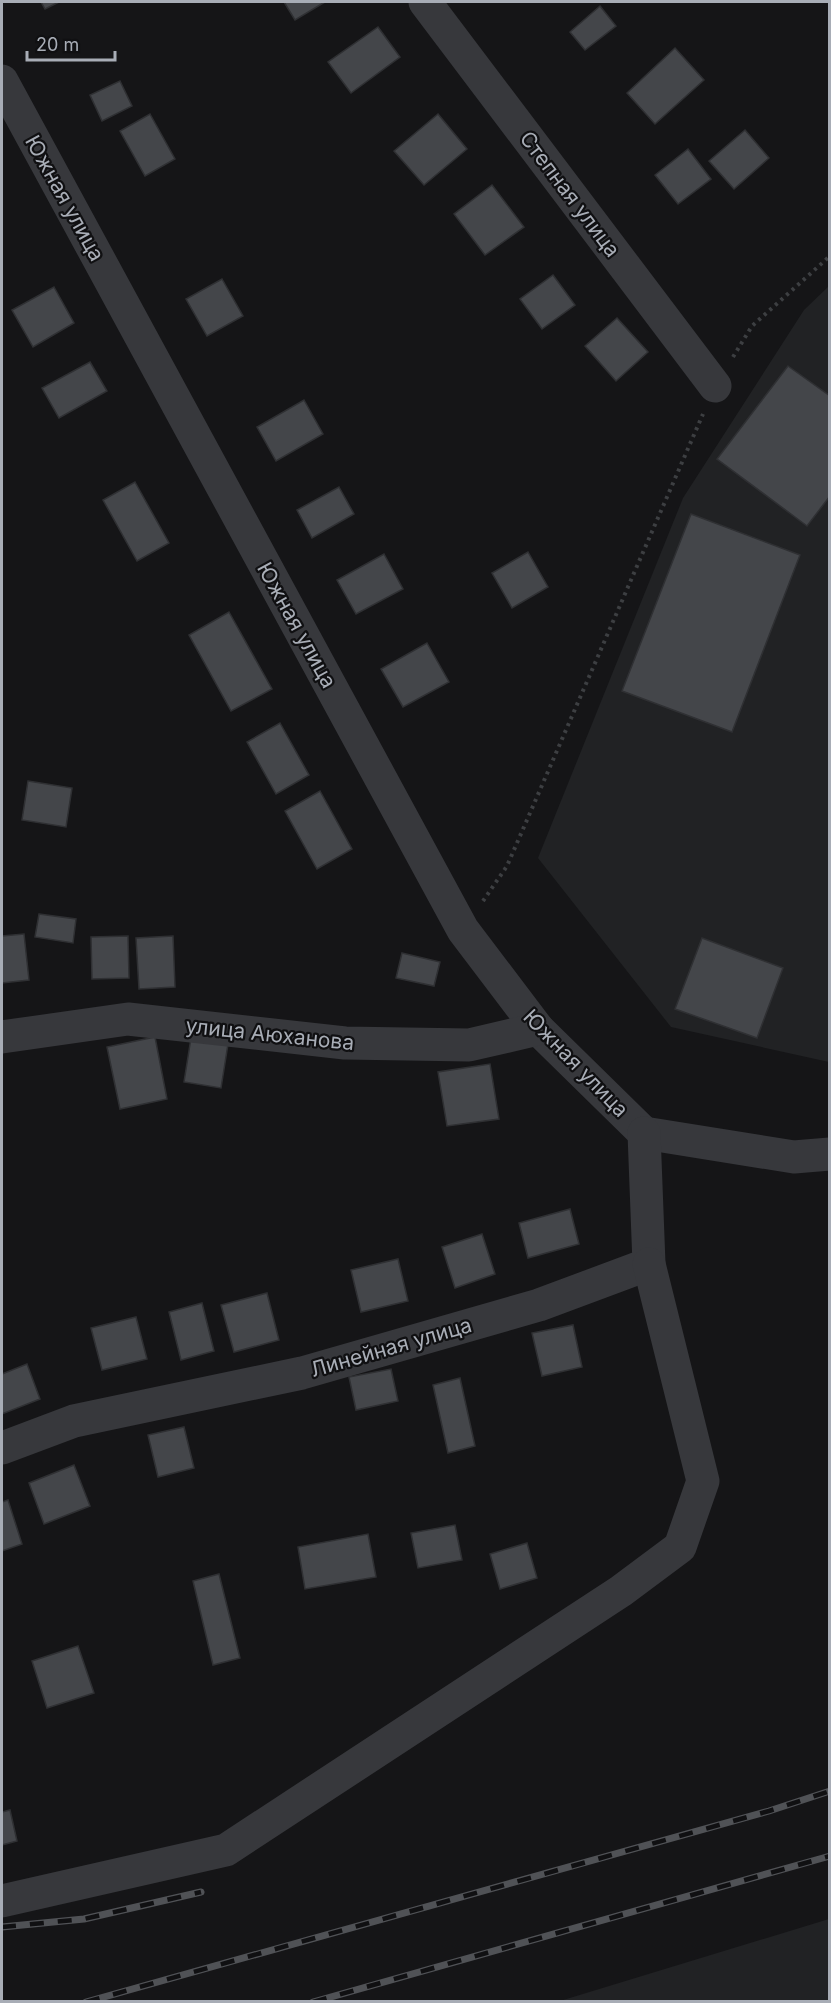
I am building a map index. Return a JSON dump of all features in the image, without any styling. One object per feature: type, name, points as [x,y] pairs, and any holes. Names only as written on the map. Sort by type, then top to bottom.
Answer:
[{"type":"street","name":"Степная улица","points":[[425,2],[715,386]]},
{"type":"street","name":"Южная улица","points":[[2,81],[463,930],[538,1029],[644,1133]]},
{"type":"street","name":"улица Аюханова","points":[[2,1037],[128,1019],[345,1044],[470,1045],[538,1029]]},
{"type":"street","points":[[2,1901],[226,1850],[621,1592],[680,1547],[703,1481],[649,1264],[644,1133],[794,1157],[830,1154]]},
{"type":"street","name":"Линейная улица","points":[[2,1448],[74,1420],[313,1370],[539,1305],[649,1264]]},
{"type":"path","points":[[463,930],[507,866],[715,386],[752,326],[830,256]]},
{"type":"shaded area","points":[[829,286],[829,1062],[671,1027],[538,858],[683,498],[804,310]]},
{"type":"shaded area","points":[[829,1919],[829,2001],[560,2001]]},
{"type":"building","points":[[41,2],[59,2],[45,9]]},
{"type":"building","points":[[284,2],[325,2],[295,20]]},
{"type":"building","points":[[600,6],[616,26],[585,50],[570,32]]},
{"type":"building","points":[[378,27],[400,57],[351,93],[328,62]]},
{"type":"building","points":[[675,48],[704,80],[655,124],[627,93]]},
{"type":"building","points":[[120,81],[132,106],[102,121],[90,95]]},
{"type":"building","points":[[150,114],[175,159],[145,176],[120,131]]},
{"type":"building","points":[[438,114],[467,149],[424,185],[394,151]]},
{"type":"building","points":[[745,130],[769,158],[734,189],[709,161]]},
{"type":"building","points":[[688,149],[711,179],[678,204],[655,175]]},
{"type":"building","points":[[492,185],[524,227],[485,255],[454,214]]},
{"type":"building","points":[[553,275],[575,305],[542,329],[520,299]]},
{"type":"building","points":[[222,279],[243,316],[207,336],[186,299]]},
{"type":"building","points":[[54,287],[74,323],[33,347],[12,310]]},
{"type":"building","points":[[617,318],[648,352],[616,381],[585,346]]},
{"type":"building","points":[[90,362],[107,391],[59,418],[42,388]]},
{"type":"building","points":[[788,366],[830,396],[830,496],[807,526],[717,459]]},
{"type":"building","points":[[304,400],[323,434],[276,461],[257,427]]},
{"type":"building","points":[[135,482],[169,543],[137,561],[103,500]]},
{"type":"building","points":[[339,487],[354,514],[312,538],[297,510]]},
{"type":"building","points":[[691,514],[800,555],[732,732],[622,691]]},
{"type":"building","points":[[528,552],[548,587],[512,608],[492,573]]},
{"type":"building","points":[[384,554],[403,589],[356,614],[337,580]]},
{"type":"building","points":[[229,612],[272,689],[231,711],[189,635]]},
{"type":"building","points":[[427,643],[449,682],[403,707],[381,669]]},
{"type":"building","points":[[280,723],[309,775],[276,794],[247,742]]},
{"type":"building","points":[[28,781],[72,788],[66,827],[22,820]]},
{"type":"building","points":[[320,791],[352,849],[317,869],[285,811]]},
{"type":"building","points":[[39,914],[76,919],[73,943],[35,937]]},
{"type":"building","points":[[24,934],[29,980],[2,983],[2,936]]},
{"type":"building","points":[[128,936],[129,978],[92,979],[91,937]]},
{"type":"building","points":[[173,936],[175,987],[139,989],[136,938]]},
{"type":"building","points":[[702,938],[783,968],[757,1038],[675,1009]]},
{"type":"building","points":[[402,953],[440,962],[434,986],[396,978]]},
{"type":"building","points":[[155,1037],[167,1099],[120,1109],[107,1047]]},
{"type":"building","points":[[191,1038],[228,1044],[221,1088],[184,1082]]},
{"type":"building","points":[[490,1064],[499,1119],[447,1126],[438,1072]]},
{"type":"building","points":[[570,1209],[579,1244],[528,1258],[519,1223]]},
{"type":"building","points":[[482,1234],[495,1274],[455,1288],[442,1247]]},
{"type":"building","points":[[398,1259],[408,1301],[361,1312],[351,1270]]},
{"type":"building","points":[[267,1293],[279,1340],[234,1352],[221,1305]]},
{"type":"building","points":[[202,1303],[214,1351],[181,1360],[169,1312]]},
{"type":"building","points":[[136,1317],[147,1359],[102,1370],[91,1328]]},
{"type":"building","points":[[573,1325],[582,1367],[542,1376],[532,1333]]},
{"type":"building","points":[[27,1364],[40,1399],[2,1414],[2,1374]]},
{"type":"building","points":[[391,1369],[398,1401],[356,1410],[349,1377]]},
{"type":"building","points":[[460,1378],[475,1446],[448,1453],[433,1385]]},
{"type":"building","points":[[184,1427],[194,1468],[158,1477],[148,1435]]},
{"type":"building","points":[[74,1465],[90,1506],[44,1524],[29,1483]]},
{"type":"building","points":[[8,1500],[22,1544],[2,1551],[2,1502]]},
{"type":"building","points":[[455,1525],[462,1560],[418,1568],[411,1533]]},
{"type":"building","points":[[368,1534],[376,1577],[305,1589],[298,1547]]},
{"type":"building","points":[[527,1543],[537,1578],[500,1589],[490,1554]]},
{"type":"building","points":[[219,1574],[240,1658],[213,1665],[193,1581]]},
{"type":"building","points":[[78,1646],[94,1693],[47,1708],[32,1661]]},
{"type":"building","points":[[10,1810],[17,1841],[2,1845],[2,1812]]},
{"type":"railway","points":[[86,2002],[769,1811],[830,1791]]},
{"type":"railway","points":[[313,2002],[830,1856]]},
{"type":"railway","points":[[2,1927],[84,1919],[201,1892]]}]
